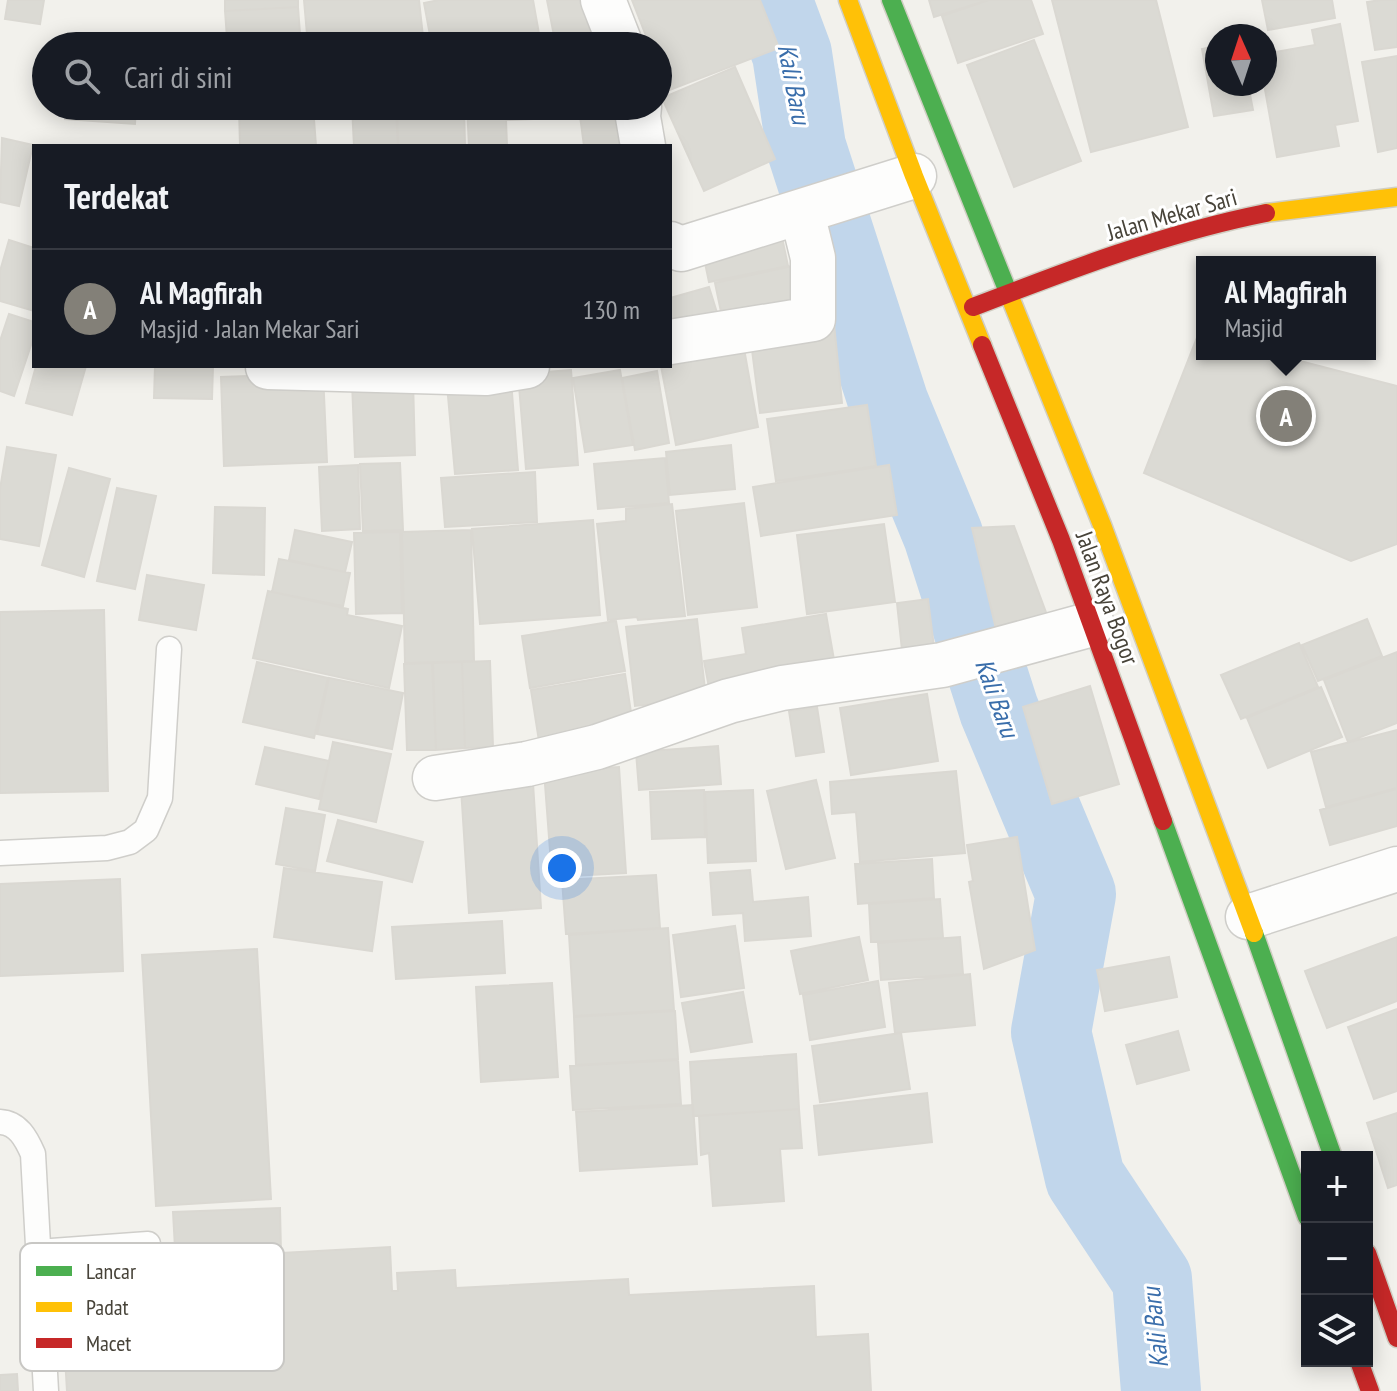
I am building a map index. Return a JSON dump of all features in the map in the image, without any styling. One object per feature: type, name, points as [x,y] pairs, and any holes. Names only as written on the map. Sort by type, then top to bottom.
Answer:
[{"type":"main road","name":"Jalan Raya Bogor","points":[[848,0],[968,310],[1081,532],[1248,917],[1331,1151]]},
{"type":"main road","name":"Jalan Raya Bogor","points":[[891,0],[1008,293],[1081,532],[1092,624],[1301,1200]]},
{"type":"main road","name":"Jalan Mekar Sari","points":[[968,310],[1134,248],[1224,222],[1314,205],[1397,197]]},
{"type":"main road","points":[[1373,1270],[1397,1338]]},
{"type":"main road","points":[[1361,1367],[1370,1391]]},
{"type":"street","points":[[603,0],[616,32]]},
{"type":"street","points":[[639,120],[642,144]]},
{"type":"street","points":[[672,245],[681,249],[914,176]]},
{"type":"street","points":[[672,342],[813,319],[813,258],[804,212]]},
{"type":"street","points":[[304,368],[486,373],[515,368]]},
{"type":"street","points":[[435,778],[527,764],[597,747],[729,701],[782,688],[942,665],[1092,624]]},
{"type":"street","points":[[1248,917],[1397,869]]},
{"type":"lane","points":[[0,853],[107,848],[130,842],[146,830],[160,798],[169,649]]},
{"type":"lane","points":[[0,1122],[9,1123],[25,1136],[33,1154],[38,1243]]},
{"type":"lane","points":[[45,1371],[46,1391]]},
{"type":"building","points":[[8,0],[44,0],[40,24],[5,19]]},
{"type":"building","points":[[225,0],[298,0],[298,7],[225,11]]},
{"type":"building","points":[[304,0],[419,0],[422,32],[307,32]]},
{"type":"building","points":[[439,0],[533,0],[539,32],[429,32],[424,3]]},
{"type":"building","points":[[547,0],[593,0],[599,32],[553,32]]},
{"type":"building","points":[[632,0],[760,0],[779,48],[672,89],[672,32],[645,32]]},
{"type":"building","points":[[929,0],[988,0],[934,17]]},
{"type":"building","points":[[989,0],[1031,0],[1043,34],[958,63],[942,16]]},
{"type":"building","points":[[1052,0],[1156,0],[1188,127],[1091,152]]},
{"type":"building","points":[[1262,0],[1332,0],[1335,18],[1277,28],[1277,24],[1267,24]]},
{"type":"building","points":[[1397,0],[1397,47],[1375,50],[1367,2]]},
{"type":"building","points":[[298,7],[300,32],[227,32],[225,11]]},
{"type":"building","points":[[1340,24],[1358,121],[1335,125],[1339,146],[1277,157],[1266,96],[1277,96],[1277,52],[1315,45],[1312,30]]},
{"type":"building","points":[[1034,40],[1081,161],[1014,187],[967,65]]},
{"type":"building","points":[[1397,56],[1397,148],[1378,152],[1362,62]]},
{"type":"building","points":[[735,67],[775,159],[704,191],[672,120],[672,94]]},
{"type":"building","points":[[1210,96],[1250,96],[1253,110],[1214,116]]},
{"type":"building","points":[[79,120],[135,120],[135,124]]},
{"type":"building","points":[[239,120],[314,120],[316,144],[240,144]]},
{"type":"building","points":[[353,120],[397,120],[398,144],[354,144]]},
{"type":"building","points":[[397,120],[464,120],[465,144],[398,144]]},
{"type":"building","points":[[468,120],[506,120],[507,144],[469,144]]},
{"type":"building","points":[[581,120],[622,120],[625,144],[584,144]]},
{"type":"building","points":[[2,138],[32,145],[19,206],[0,202]]},
{"type":"building","points":[[780,228],[788,266],[709,282],[701,244]]},
{"type":"building","points":[[9,240],[32,247],[32,310],[0,301],[0,271]]},
{"type":"building","points":[[801,264],[812,312],[725,331],[715,283]]},
{"type":"building","points":[[709,287],[719,319],[672,323],[672,297]]},
{"type":"building","points":[[9,314],[32,321],[32,342],[14,396],[0,391],[0,341]]},
{"type":"building","points":[[834,324],[842,403],[760,413],[750,334]]},
{"type":"building","points":[[1196,340],[1196,360],[1296,360],[1397,386],[1397,544],[1351,561],[1144,473]]},
{"type":"building","points":[[743,343],[758,427],[676,445],[661,368],[672,368],[672,359]]},
{"type":"building","points":[[35,368],[85,368],[72,415],[26,403]]},
{"type":"building","points":[[155,368],[213,368],[212,399],[154,398]]},
{"type":"building","points":[[571,370],[578,465],[526,469],[518,374]]},
{"type":"building","points":[[620,370],[633,445],[585,452],[573,378]]},
{"type":"building","points":[[657,371],[669,443],[635,450],[622,378]]},
{"type":"building","points":[[323,373],[327,462],[224,466],[221,377]]},
{"type":"building","points":[[413,380],[415,455],[355,457],[352,382]]},
{"type":"building","points":[[511,380],[518,470],[455,474],[447,385]]},
{"type":"building","points":[[867,405],[876,466],[776,481],[767,419]]},
{"type":"building","points":[[731,445],[735,489],[670,495],[666,452]]},
{"type":"building","points":[[7,447],[56,455],[39,546],[0,539],[0,489]]},
{"type":"building","points":[[665,458],[669,503],[598,509],[594,464]]},
{"type":"building","points":[[400,463],[403,530],[363,531],[360,464]]},
{"type":"building","points":[[358,465],[360,529],[322,531],[319,467]]},
{"type":"building","points":[[889,465],[897,515],[761,536],[753,487]]},
{"type":"building","points":[[69,468],[110,479],[84,577],[42,565]]},
{"type":"building","points":[[535,472],[537,522],[445,527],[441,478]]},
{"type":"building","points":[[117,488],[156,496],[135,589],[97,581]]},
{"type":"building","points":[[744,503],[757,607],[688,615],[676,511]]},
{"type":"building","points":[[672,504],[685,616],[608,620],[597,524],[626,521],[626,509]]},
{"type":"building","points":[[215,507],[265,508],[264,575],[213,573]]},
{"type":"building","points":[[593,520],[600,615],[480,624],[472,529]]},
{"type":"building","points":[[884,524],[895,602],[807,614],[797,535]]},
{"type":"building","points":[[1014,526],[1047,615],[996,629],[972,528]]},
{"type":"building","points":[[295,530],[352,542],[345,572],[289,560]]},
{"type":"building","points":[[471,530],[474,661],[405,663],[402,532]]},
{"type":"building","points":[[400,532],[402,613],[356,614],[354,533]]},
{"type":"building","points":[[279,559],[350,573],[343,606],[272,592]]},
{"type":"building","points":[[147,575],[204,585],[196,630],[139,620]]},
{"type":"building","points":[[268,591],[348,609],[347,615],[402,626],[389,688],[253,658]]},
{"type":"building","points":[[928,599],[934,647],[902,650],[897,603]]},
{"type":"building","points":[[104,610],[108,791],[0,793],[0,612]]},
{"type":"building","points":[[826,614],[837,677],[711,698],[704,661],[746,654],[742,628]]},
{"type":"building","points":[[697,619],[706,698],[635,706],[626,627]]},
{"type":"building","points":[[1367,619],[1382,656],[1318,681],[1302,645]]},
{"type":"building","points":[[616,621],[625,671],[530,688],[522,636]]},
{"type":"building","points":[[1299,643],[1318,687],[1241,719],[1221,675]]},
{"type":"building","points":[[1397,652],[1397,723],[1348,742],[1324,680]]},
{"type":"building","points":[[490,661],[493,747],[465,748],[462,662]]},
{"type":"building","points":[[257,662],[328,678],[314,738],[243,722]]},
{"type":"building","points":[[462,662],[465,748],[436,750],[433,663]]},
{"type":"building","points":[[432,663],[436,750],[407,750],[404,664]]},
{"type":"building","points":[[625,674],[633,725],[539,741],[531,690]]},
{"type":"building","points":[[329,678],[403,693],[392,749],[317,734]]},
{"type":"building","points":[[1090,686],[1119,784],[1052,804],[1023,707]]},
{"type":"building","points":[[1321,687],[1342,737],[1268,768],[1247,718]]},
{"type":"building","points":[[927,694],[938,761],[851,775],[840,708]]},
{"type":"building","points":[[817,707],[824,752],[796,756],[789,711]]},
{"type":"building","points":[[1397,730],[1397,788],[1326,807],[1311,752]]},
{"type":"building","points":[[333,742],[391,754],[376,822],[319,809]]},
{"type":"building","points":[[718,746],[721,784],[639,790],[636,752]]},
{"type":"building","points":[[265,747],[329,761],[319,799],[256,784]]},
{"type":"building","points":[[619,767],[626,873],[552,877],[544,771]]},
{"type":"building","points":[[956,771],[965,853],[860,862],[856,812],[832,814],[830,782]]},
{"type":"building","points":[[816,780],[835,858],[786,869],[767,791]]},
{"type":"building","points":[[533,783],[541,908],[469,913],[461,788]]},
{"type":"building","points":[[1397,789],[1397,826],[1330,845],[1320,810]]},
{"type":"building","points":[[704,790],[705,837],[652,839],[650,792]]},
{"type":"building","points":[[753,790],[756,861],[708,863],[705,792]]},
{"type":"building","points":[[286,808],[325,815],[315,871],[276,864]]},
{"type":"building","points":[[338,820],[423,842],[412,882],[327,861]]},
{"type":"building","points":[[1017,837],[1035,950],[984,969],[969,882],[973,881],[967,845]]},
{"type":"building","points":[[932,859],[934,898],[858,904],[855,864]]},
{"type":"building","points":[[284,868],[382,882],[372,951],[274,937]]},
{"type":"building","points":[[750,870],[753,902],[808,897],[811,936],[745,941],[743,913],[713,915],[710,873]]},
{"type":"building","points":[[656,875],[660,928],[566,934],[562,880]]},
{"type":"building","points":[[120,879],[123,971],[0,976],[0,884]]},
{"type":"building","points":[[940,899],[943,938],[871,942],[869,904]]},
{"type":"building","points":[[502,921],[505,973],[396,979],[392,927]]},
{"type":"building","points":[[735,926],[744,988],[681,997],[673,935]]},
{"type":"building","points":[[668,928],[674,1010],[574,1016],[569,935]]},
{"type":"building","points":[[859,937],[868,980],[800,994],[791,951]]},
{"type":"building","points":[[960,937],[963,974],[881,980],[878,943]]},
{"type":"building","points":[[1397,937],[1397,1001],[1327,1028],[1305,971]]},
{"type":"building","points":[[257,949],[271,1199],[156,1206],[142,955]]},
{"type":"building","points":[[1169,957],[1177,997],[1105,1011],[1097,970]]},
{"type":"building","points":[[970,974],[975,1025],[895,1033],[889,983]]},
{"type":"building","points":[[878,981],[885,1027],[810,1040],[803,995]]},
{"type":"building","points":[[552,983],[558,1077],[481,1082],[476,987]]},
{"type":"building","points":[[743,992],[752,1042],[691,1052],[682,1003]]},
{"type":"building","points":[[1397,1009],[1397,1091],[1374,1099],[1348,1027]]},
{"type":"building","points":[[675,1011],[678,1059],[576,1065],[574,1017]]},
{"type":"building","points":[[1178,1031],[1189,1070],[1137,1084],[1126,1045]]},
{"type":"building","points":[[901,1033],[910,1089],[820,1102],[812,1046]]},
{"type":"building","points":[[796,1054],[799,1109],[693,1116],[690,1062]]},
{"type":"building","points":[[678,1060],[681,1104],[573,1110],[570,1066]]},
{"type":"building","points":[[927,1093],[932,1142],[819,1155],[814,1106]]},
{"type":"building","points":[[693,1105],[697,1164],[580,1171],[576,1112]]},
{"type":"building","points":[[799,1109],[802,1148],[780,1149],[784,1201],[713,1206],[709,1153],[701,1155],[699,1116]]},
{"type":"building","points":[[1397,1113],[1397,1185],[1388,1188],[1367,1123]]},
{"type":"building","points":[[280,1208],[281,1243],[175,1243],[173,1212]]},
{"type":"building","points":[[390,1247],[392,1291],[398,1291],[397,1273],[455,1270],[456,1288],[628,1279],[629,1295],[814,1286],[816,1337],[868,1334],[871,1391],[67,1391],[66,1371],[284,1371],[284,1253]]},
{"type":"building","points":[[17,1374],[18,1391],[0,1391],[0,1375]]},
{"type":"waterway","name":"Kali Baru","points":[[772,0],[792,54],[806,147],[889,404],[943,535],[999,710],[1076,894],[1051,1032],[1085,1178],[1152,1279],[1161,1391]]},
{"type":"traffic: fast","points":[[891,0],[1010,297]]},
{"type":"traffic: fast","points":[[1163,821],[1301,1200]]},
{"type":"traffic: fast","points":[[1254,933],[1331,1151]]},
{"type":"traffic: slow","points":[[848,0],[982,345]]},
{"type":"traffic: slow","points":[[1266,213],[1397,197]]},
{"type":"traffic: slow","points":[[1010,297],[1102,525],[1254,933]]},
{"type":"traffic: jam","points":[[973,307],[1154,242],[1266,213]]},
{"type":"traffic: jam","points":[[982,345],[1061,540],[1163,821]]},
{"type":"traffic: jam","points":[[1373,1270],[1397,1338]]},
{"type":"traffic: jam","points":[[1361,1367],[1370,1391]]},
{"type":"place","name":"Al Magfirah","points":[[1286,416]]}]
